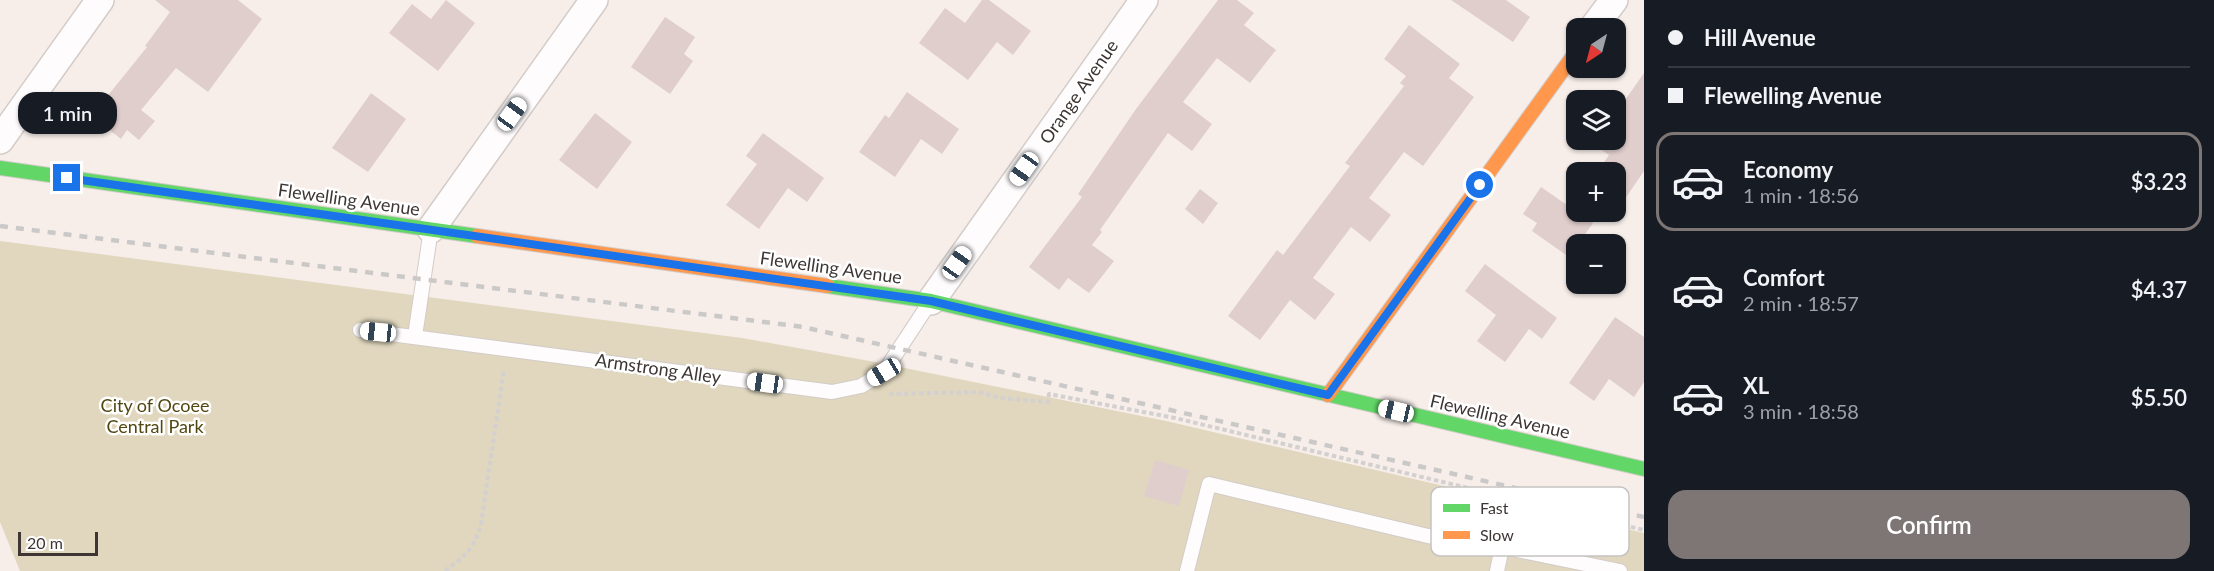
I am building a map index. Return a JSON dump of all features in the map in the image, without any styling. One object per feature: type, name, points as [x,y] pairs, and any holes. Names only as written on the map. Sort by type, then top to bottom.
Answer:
[{"type":"street","points":[[0,140],[100,0]]},
{"type":"street","points":[[431,229],[594,0]]},
{"type":"street","name":"Orange Avenue","points":[[931,301],[1144,0]]},
{"type":"street","points":[[1600,18],[1614,0]]},
{"type":"street","points":[[1328,395],[1566,66]]},
{"type":"street","name":"Flewelling Avenue","points":[[0,168],[931,301],[1644,469]]},
{"type":"lane","points":[[415,336],[431,229]]},
{"type":"lane","name":"Armstrong Alley","points":[[360,330],[832,392],[861,386],[884,372],[931,301]]},
{"type":"lane","points":[[1187,571],[1209,484],[1431,536]]},
{"type":"lane","points":[[1497,571],[1500,556]]},
{"type":"lane","points":[[1546,556],[1620,571]]},
{"type":"path","points":[[445,571],[466,555],[476,542],[479,533],[505,363]]},
{"type":"path","points":[[881,395],[978,392],[1000,398],[1047,402],[1049,394],[1175,418],[1464,487]]},
{"type":"path","points":[[1629,526],[1644,530]]},
{"type":"green space","name":"City of Ocoee Central Park","points":[[0,241],[742,338],[875,362],[1166,421],[1448,487],[1431,487],[1431,556],[1629,556],[1629,529],[1644,533],[1644,571],[20,571],[0,522]]},
{"type":"building","points":[[155,0],[238,0],[262,19],[208,92],[176,68],[141,110],[155,121],[139,140],[127,130],[121,139],[102,124],[112,113],[101,104],[147,47],[145,46],[170,12]]},
{"type":"building","points":[[446,0],[475,23],[438,71],[389,33],[412,4],[431,19]]},
{"type":"building","points":[[982,0],[989,0],[1031,31],[1013,55],[997,42],[968,80],[919,43],[945,8],[965,23]]},
{"type":"building","points":[[1218,0],[1237,0],[1254,13],[1244,25],[1276,50],[1250,83],[1217,58],[1183,102],[1212,124],[1192,151],[1168,133],[1100,230],[1102,232],[1092,245],[1114,261],[1089,293],[1068,278],[1059,290],[1029,267],[1082,197],[1078,194],[1136,109]]},
{"type":"building","points":[[1451,0],[1506,0],[1530,17],[1513,42]]},
{"type":"building","points":[[665,17],[695,37],[684,54],[693,61],[670,94],[631,67]]},
{"type":"building","points":[[1409,25],[1460,64],[1449,78],[1474,97],[1423,166],[1404,152],[1369,198],[1391,215],[1370,242],[1351,227],[1313,278],[1335,294],[1315,320],[1290,300],[1260,340],[1228,316],[1277,250],[1283,255],[1350,166],[1345,163],[1404,86],[1400,83],[1406,76],[1384,59]]},
{"type":"building","points":[[1644,73],[1644,171],[1626,197],[1626,162],[1604,162],[1609,155],[1602,150],[1626,150],[1626,99]]},
{"type":"building","points":[[907,92],[959,129],[942,154],[921,139],[895,177],[859,152],[885,115],[889,118]]},
{"type":"building","points":[[371,93],[406,119],[368,172],[332,148]]},
{"type":"building","points":[[595,113],[632,142],[597,189],[559,160]]},
{"type":"building","points":[[763,133],[824,178],[807,202],[788,188],[759,229],[726,205],[757,164],[746,156]]},
{"type":"building","points":[[1541,187],[1566,204],[1566,222],[1593,223],[1585,234],[1566,234],[1566,255],[1532,231],[1537,223],[1523,214]]},
{"type":"building","points":[[1200,189],[1218,203],[1203,224],[1185,209]]},
{"type":"building","points":[[1485,264],[1557,318],[1542,339],[1529,329],[1505,362],[1477,341],[1496,315],[1465,291]]},
{"type":"building","points":[[1615,317],[1644,337],[1644,382],[1634,397],[1609,379],[1594,401],[1569,383]]},
{"type":"building","points":[[1155,460],[1189,470],[1179,506],[1144,496]]},
{"type":"railway","points":[[0,226],[803,327],[1511,487]]},
{"type":"railway","points":[[1629,514],[1644,517]]},
{"type":"traffic: fast","points":[[0,168],[477,236]]},
{"type":"traffic: fast","points":[[828,286],[931,301],[1644,469]]},
{"type":"traffic: slow","points":[[1328,395],[1566,66]]},
{"type":"traffic: slow","points":[[477,236],[828,286]]},
{"type":"route","points":[[67,178],[931,301],[1328,395],[1480,185]]}]
